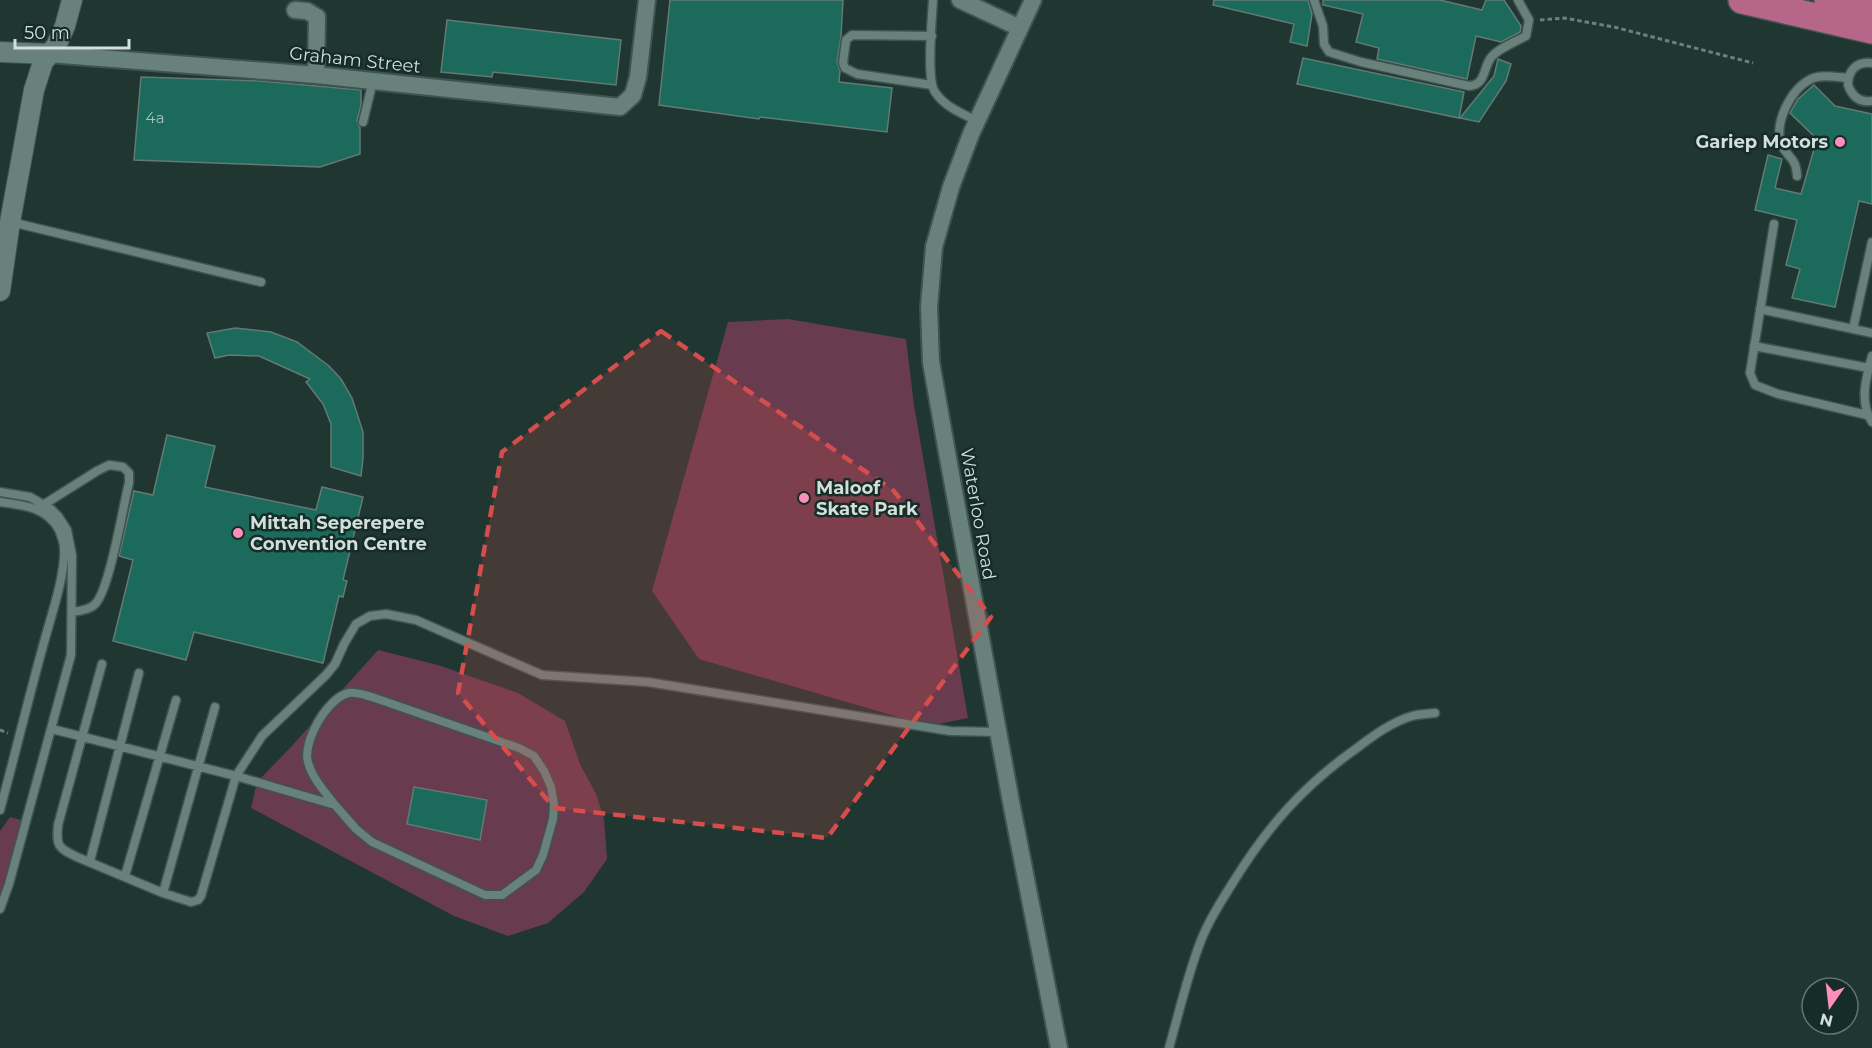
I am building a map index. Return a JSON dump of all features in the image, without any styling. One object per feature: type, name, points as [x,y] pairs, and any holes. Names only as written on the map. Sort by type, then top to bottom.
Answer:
[{"type":"highway","points":[[1742,0],[1868,12]]},
{"type":"highway","points":[[1828,0],[1868,12]]},
{"type":"street","points":[[0,291],[34,90],[43,62],[65,26],[72,0]]},
{"type":"street","name":"Graham Street","points":[[49,54],[316,75],[620,106],[628,102],[638,78],[647,0]]},
{"type":"street","points":[[960,0],[1020,28]]},
{"type":"street","name":"Waterloo Road","points":[[1033,0],[977,121],[951,188],[934,247],[929,307],[931,362],[998,732],[1059,1048]]},
{"type":"street","points":[[295,10],[307,11],[317,17],[316,75]]},
{"type":"street","points":[[0,52],[49,54]]},
{"type":"lane","points":[[933,0],[930,75],[933,90],[951,108],[977,121]]},
{"type":"lane","points":[[1314,0],[1323,26],[1324,44],[1329,52],[1361,62],[1469,86],[1475,86],[1482,80],[1490,59],[1495,54],[1526,36],[1529,20],[1518,0]]},
{"type":"lane","points":[[932,36],[852,35],[846,40],[843,63],[845,68],[857,74],[932,85]]},
{"type":"lane","points":[[1872,63],[1861,63],[1855,66],[1848,78],[1848,85],[1854,97],[1872,101]]},
{"type":"lane","points":[[1797,176],[1795,161],[1782,146],[1779,132],[1784,110],[1802,86],[1810,80],[1820,77],[1848,78]]},
{"type":"lane","points":[[363,122],[373,81]]},
{"type":"lane","points":[[10,222],[261,282]]},
{"type":"lane","points":[[1774,224],[1750,373],[1755,385],[1778,394],[1870,418]]},
{"type":"lane","points":[[1853,329],[1872,242]]},
{"type":"lane","points":[[1760,309],[1872,333]]},
{"type":"lane","points":[[1754,346],[1869,368]]},
{"type":"lane","points":[[1870,418],[1864,403],[1866,380],[1872,356]]},
{"type":"lane","points":[[40,506],[109,465],[123,466],[129,473],[129,483],[101,598],[92,607],[72,612]]},
{"type":"lane","points":[[0,492],[30,497],[60,531],[64,547],[62,569],[0,810]]},
{"type":"lane","points":[[0,502],[40,506],[58,516],[71,542],[72,612],[71,655],[9,884],[0,909]]},
{"type":"lane","points":[[102,664],[58,825],[58,845],[64,851],[190,902],[198,900],[201,896],[236,776],[262,736],[326,675],[357,624],[370,616],[386,614],[416,620],[543,675],[648,682],[950,731],[998,732]]},
{"type":"lane","points":[[90,861],[139,673]]},
{"type":"lane","points":[[52,729],[236,776],[335,806],[356,829],[372,842],[485,895],[502,895],[536,870],[548,840],[554,805],[551,787],[534,756],[519,748],[372,697],[349,693],[339,698],[319,718],[306,759],[313,775],[335,806]]},
{"type":"lane","points":[[124,876],[176,700]]},
{"type":"lane","points":[[163,893],[215,707]]},
{"type":"lane","points":[[1169,1048],[1200,942],[1214,913],[1247,859],[1269,831],[1296,798],[1328,769],[1360,745],[1396,722],[1435,713]]},
{"type":"path","points":[[1529,20],[1564,18],[1614,27],[1753,63]]},
{"type":"highlighted area","points":[[661,331],[894,491],[991,617],[827,838],[554,808],[458,693],[502,452]]},
{"type":"shaded area","name":"Maloof Skate Park","points":[[788,319],[906,339],[914,405],[968,718],[929,726],[699,659],[652,591],[728,322]]},
{"type":"shaded area","points":[[378,650],[438,665],[518,693],[565,721],[580,764],[596,794],[604,819],[607,859],[584,892],[548,923],[508,936],[454,916],[251,808],[257,782]]},
{"type":"shaded area","points":[[10,817],[25,821],[0,901],[0,831]]},
{"type":"building","points":[[670,0],[843,0],[837,62],[840,71],[839,82],[892,88],[887,132],[760,117],[759,119],[659,105]]},
{"type":"building","points":[[1214,0],[1308,0],[1312,14],[1307,46],[1290,42],[1294,24],[1213,5]]},
{"type":"building","points":[[1323,0],[1440,0],[1482,10],[1486,0],[1504,0],[1521,26],[1520,32],[1501,42],[1476,36],[1467,79],[1377,59],[1379,48],[1356,42],[1363,14],[1323,5]]},
{"type":"building","points":[[447,20],[621,40],[616,85],[493,72],[492,77],[441,72]]},
{"type":"building","points":[[1303,58],[1464,92],[1459,118],[1297,84]]},
{"type":"building","points":[[1498,59],[1511,64],[1506,81],[1479,122],[1460,118],[1494,76]]},
{"type":"building","points":[[141,77],[260,81],[361,90],[361,105],[357,121],[360,128],[360,154],[320,167],[134,160]]},
{"type":"building","points":[[1814,85],[1835,106],[1872,114],[1872,204],[1859,201],[1835,307],[1792,298],[1800,269],[1786,265],[1797,220],[1755,210],[1768,155],[1782,159],[1775,188],[1801,194],[1817,139],[1790,113],[1798,99]]},
{"type":"building","points":[[235,328],[271,332],[297,342],[329,366],[341,379],[352,398],[363,432],[361,476],[331,467],[331,424],[323,404],[306,382],[310,379],[259,356],[229,355],[215,358],[207,333]]},
{"type":"building","name":"Mittah Seperepere Convention Centre","points":[[167,435],[215,446],[205,487],[316,510],[322,487],[363,497],[343,580],[347,581],[343,597],[339,596],[323,663],[194,632],[186,660],[113,641],[133,560],[119,556],[134,491],[153,495]]},
{"type":"building","points":[[414,787],[487,800],[480,840],[407,824]]},
{"type":"place","name":"Gariep Motors","points":[[1840,142]]},
{"type":"place","name":"Maloof Skate Park","points":[[804,498]]},
{"type":"place","name":"Mittah Seperepere Convention Centre","points":[[238,533]]}]
